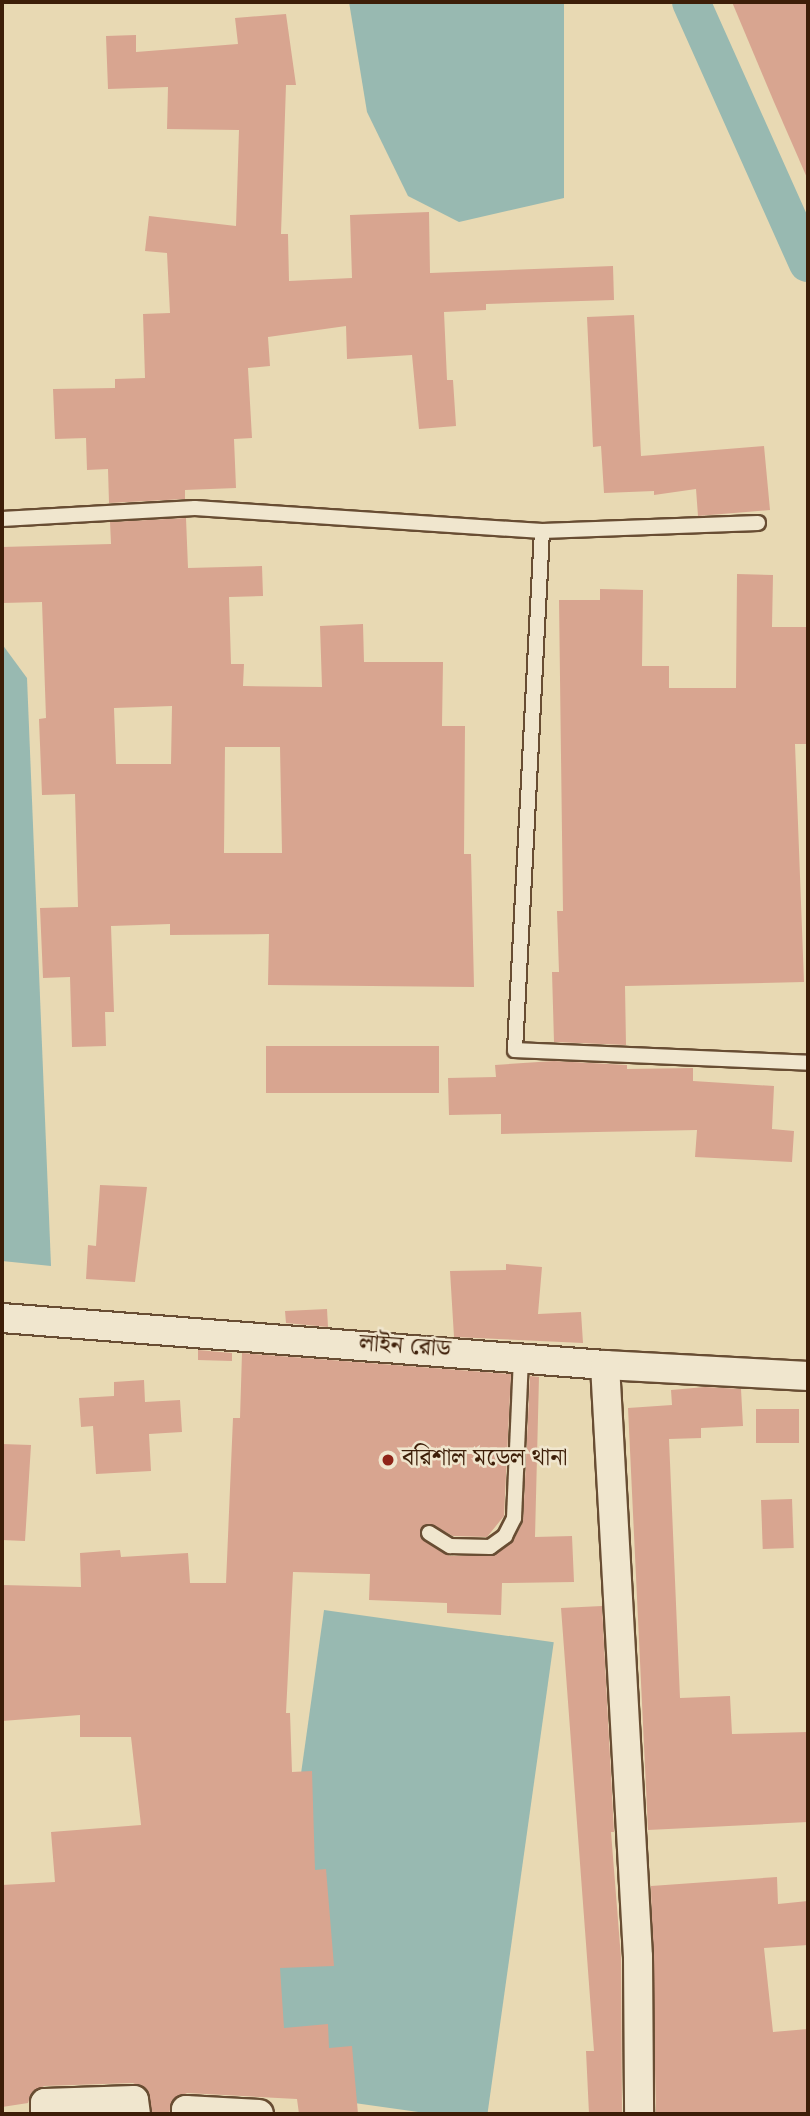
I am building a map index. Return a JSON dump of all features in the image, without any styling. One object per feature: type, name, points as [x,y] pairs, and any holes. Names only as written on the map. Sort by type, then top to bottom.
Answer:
[{"type":"street","name":"লাইন রোড","points":[[2,1318],[605,1365],[808,1376]]},
{"type":"street","points":[[605,1365],[638,1957],[639,2114]]},
{"type":"street","points":[[45,2114],[46,2103],[134,2100],[136,2114]]},
{"type":"street","points":[[186,2114],[186,2110],[259,2114]]},
{"type":"lane","points":[[2,519],[195,508],[542,531],[758,523]]},
{"type":"lane","points":[[542,531],[515,1050],[808,1063]]},
{"type":"lane","points":[[429,1532],[450,1546],[489,1547],[505,1536],[514,1517],[521,1357]]},
{"type":"water","points":[[349,2],[564,2],[564,198],[459,222],[408,196],[367,112]]},
{"type":"water","points":[[2,644],[27,678],[51,1266],[2,1261]]},
{"type":"water","points":[[324,1610],[554,1642],[487,2114],[432,2114],[257,2089]]},
{"type":"building","points":[[732,2],[808,2],[808,180],[774,102]]},
{"type":"building","points":[[286,14],[296,85],[286,85],[281,234],[288,234],[289,281],[352,278],[350,215],[429,212],[430,273],[613,266],[614,300],[486,304],[486,310],[444,312],[447,380],[453,380],[456,426],[419,429],[412,355],[347,359],[346,326],[268,337],[270,366],[248,368],[252,438],[234,439],[236,488],[185,490],[185,499],[109,503],[108,469],[87,470],[86,438],[55,439],[53,389],[115,388],[115,379],[145,378],[143,314],[170,313],[167,253],[145,251],[149,216],[236,226],[239,130],[167,129],[168,87],[108,89],[106,36],[136,35],[136,52],[238,44],[235,18]]},
{"type":"building","points":[[634,315],[641,456],[764,446],[770,510],[698,516],[696,489],[654,495],[654,491],[604,493],[601,446],[593,447],[587,317]]},
{"type":"building","points":[[186,518],[188,568],[262,566],[263,596],[229,597],[231,664],[244,664],[243,686],[322,687],[320,626],[363,624],[364,662],[443,662],[442,726],[465,726],[464,854],[471,854],[474,987],[268,985],[269,934],[170,935],[170,924],[111,926],[114,1012],[105,1012],[106,1046],[72,1047],[70,977],[43,978],[40,908],[78,907],[75,794],[42,795],[39,719],[46,718],[42,602],[2,603],[2,547],[111,544],[110,522]],"holes":[[[172,706],[171,764],[116,764],[114,708]],[[225,747],[280,747],[282,853],[224,853]]]},
{"type":"building","points":[[737,574],[773,575],[772,627],[808,627],[808,744],[795,744],[804,982],[625,986],[626,1045],[554,1042],[552,972],[559,972],[557,911],[563,911],[559,600],[600,600],[600,589],[643,590],[642,666],[669,666],[669,688],[736,688]]},
{"type":"building","points":[[266,1046],[439,1046],[439,1093],[266,1093]]},
{"type":"building","points":[[554,1061],[627,1065],[627,1069],[693,1068],[693,1081],[774,1086],[772,1129],[794,1131],[792,1162],[695,1157],[697,1130],[501,1134],[501,1114],[449,1115],[448,1078],[496,1077],[495,1065]]},
{"type":"building","points":[[100,1185],[147,1187],[135,1282],[86,1279],[88,1245],[96,1246]]},
{"type":"building","points":[[506,1264],[542,1267],[538,1314],[581,1312],[583,1343],[454,1337],[450,1271],[506,1270]]},
{"type":"building","points":[[327,1309],[328,1327],[286,1323],[285,1311]]},
{"type":"building","points":[[198,1350],[232,1353],[232,1361],[198,1360]]},
{"type":"building","points":[[242,1353],[511,1374],[504,1516],[487,1537],[453,1536],[433,1525],[424,1525],[421,1538],[450,1556],[495,1555],[513,1541],[523,1522],[530,1376],[539,1377],[535,1537],[572,1536],[574,1582],[502,1583],[501,1615],[447,1613],[447,1603],[369,1600],[370,1574],[293,1572],[286,1713],[290,1713],[292,1772],[312,1771],[315,1870],[326,1869],[334,1966],[280,1968],[284,2028],[328,2024],[329,2048],[352,2046],[358,2114],[299,2114],[297,2099],[187,2093],[172,2101],[169,2114],[152,2114],[148,2091],[133,2083],[44,2086],[31,2094],[28,2103],[2,2107],[2,1885],[55,1882],[51,1832],[141,1825],[131,1737],[80,1737],[80,1715],[2,1721],[2,1585],[81,1587],[80,1553],[120,1550],[121,1557],[188,1553],[190,1583],[226,1583],[233,1418],[240,1418]]},
{"type":"building","points":[[144,1380],[145,1402],[180,1400],[182,1432],[149,1434],[151,1471],[96,1474],[93,1426],[81,1427],[79,1398],[114,1396],[114,1382]]},
{"type":"building","points":[[705,1387],[741,1389],[743,1426],[701,1428],[701,1438],[669,1439],[680,1698],[730,1696],[732,1734],[808,1732],[808,1822],[648,1830],[628,1408],[672,1405],[671,1390]]},
{"type":"building","points":[[756,1409],[799,1409],[799,1443],[756,1443]]},
{"type":"building","points":[[2,1444],[31,1445],[25,1541],[2,1540]]},
{"type":"building","points":[[792,1499],[794,1548],[763,1549],[761,1500]]},
{"type":"building","points":[[602,1606],[614,1832],[611,1832],[621,1958],[622,2114],[589,2114],[586,2051],[594,2051],[561,1608]]},
{"type":"building","points":[[777,1877],[778,1904],[808,1901],[808,1945],[764,1948],[773,2032],[808,2029],[808,2114],[656,2114],[651,1886]]},
{"type":"waterway","points":[[691,2],[808,263]]},
{"type":"place","name":"বরিশাল মডেল থানা","points":[[388,1460]]}]
